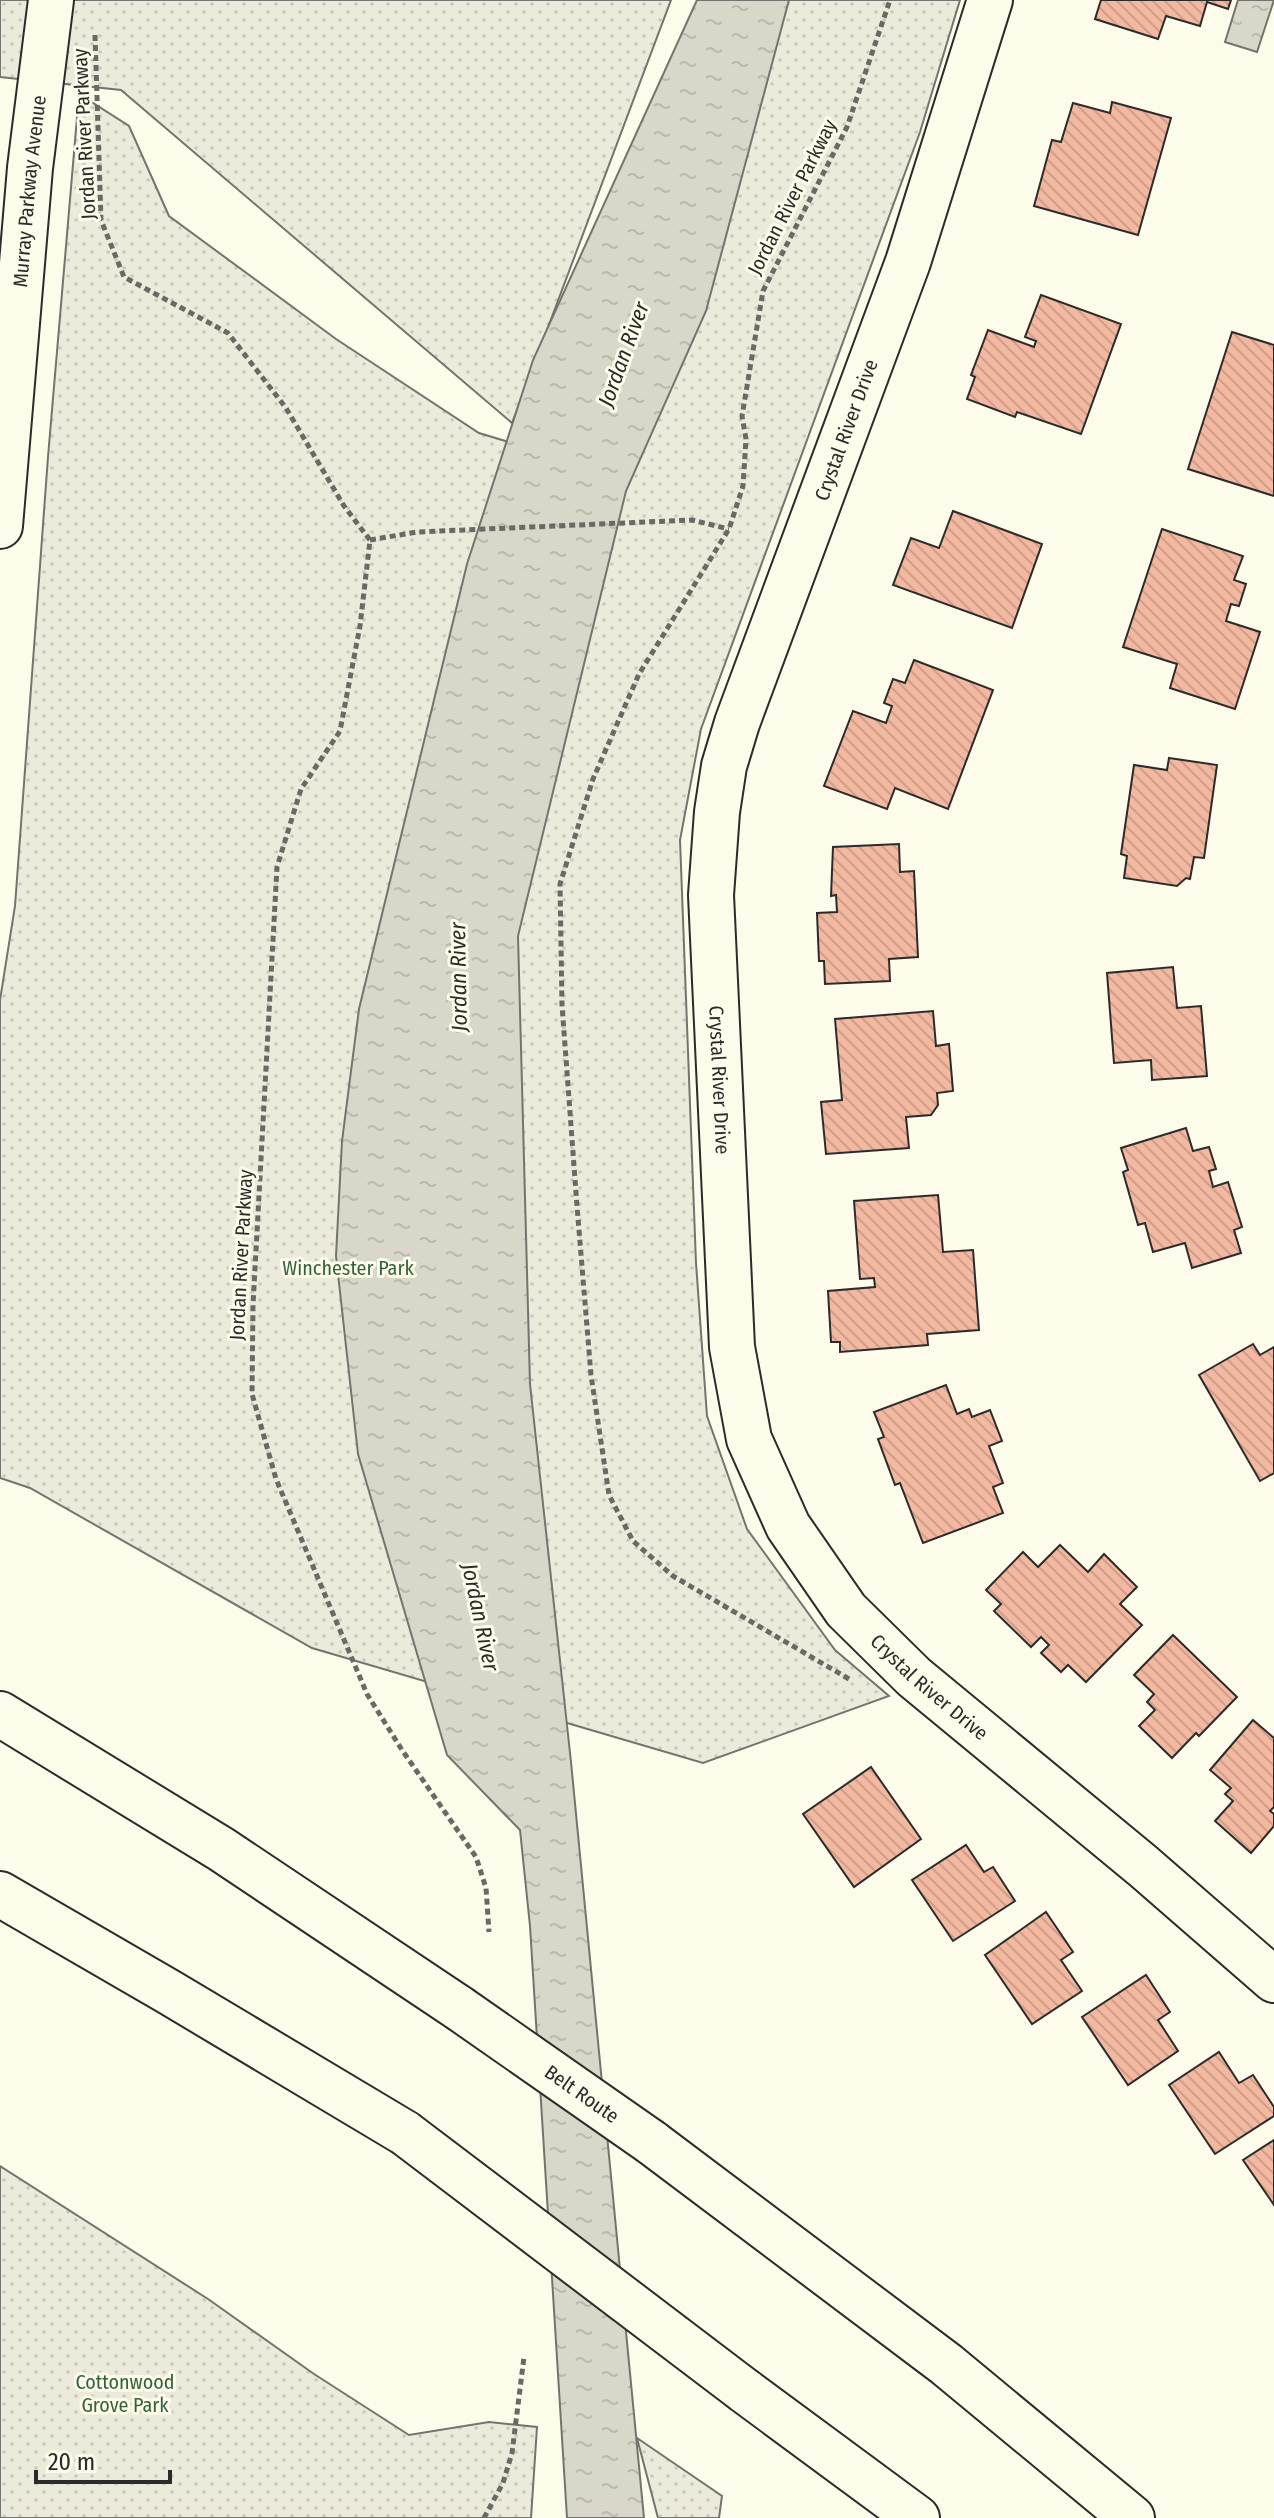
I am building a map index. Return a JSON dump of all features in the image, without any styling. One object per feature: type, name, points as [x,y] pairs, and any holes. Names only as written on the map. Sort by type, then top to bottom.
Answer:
[{"type":"main road","name":"Murray Parkway Avenue","points":[[0,526],[30,168],[51,0]]},
{"type":"main road","name":"Crystal River Drive","points":[[990,0],[908,262],[737,723],[724,766],[711,895],[732,1347],[749,1439],[788,1526],[846,1610],[914,1677],[1143,1866],[1274,1980]]},
{"type":"main road","name":"Belt Route","points":[[0,1714],[221,1849],[459,2008],[651,2142],[946,2364],[1132,2518]]},
{"type":"main road","points":[[0,1894],[405,2133],[917,2518]]},
{"type":"path","name":"Jordan River Parkway","points":[[890,0],[847,127],[763,291],[742,416],[746,439],[743,486],[729,529],[639,674],[593,779],[560,884],[564,1036],[590,1360],[609,1495],[633,1541],[673,1576],[874,1694],[914,1677]]},
{"type":"path","name":"Jordan River Parkway","points":[[95,31],[101,220],[124,277],[228,333],[286,408],[344,506],[370,540],[360,626],[340,731],[301,789],[277,867],[253,1305],[252,1394],[276,1479],[367,1694],[476,1857],[486,1888],[489,1932]]},
{"type":"path","points":[[370,540],[417,532],[692,520],[729,529]]},
{"type":"path","points":[[484,2518],[503,2483],[512,2453],[524,2357]]},
{"type":"green space","points":[[0,0],[671,0],[512,423],[121,90],[0,77]]},
{"type":"green space","name":"Winchester Park","points":[[738,0],[960,0],[920,132],[701,729],[680,840],[696,1263],[707,1416],[747,1529],[835,1650],[889,1696],[703,1763],[312,1648],[30,1488],[0,1478],[0,1000],[15,906],[79,94],[129,126],[169,216],[336,339],[479,433],[572,461]]},
{"type":"green space","name":"Cottonwood Grove Park","points":[[0,2166],[208,2299],[314,2374],[409,2435],[489,2422],[537,2427],[531,2518],[0,2518]]},
{"type":"green space","points":[[637,2438],[722,2496],[719,2518],[658,2518]]},
{"type":"water","name":"Jordan River","points":[[697,0],[789,0],[706,311],[626,491],[518,936],[530,1384],[571,1762],[644,2518],[567,2518],[530,1926],[520,1830],[447,1755],[358,1454],[336,1256],[342,1141],[359,1009],[467,564],[533,360]]},
{"type":"water","points":[[1238,0],[1274,0],[1257,52],[1225,42]]},
{"type":"building","points":[[1101,0],[1231,0],[1228,9],[1207,2],[1200,26],[1166,16],[1158,39],[1095,19]]},
{"type":"building","points":[[1112,102],[1171,118],[1138,235],[1034,206],[1052,140],[1061,142],[1073,103],[1110,113]]},
{"type":"building","points":[[1041,295],[1121,324],[1081,434],[1017,412],[1015,417],[967,399],[975,377],[971,375],[988,330],[1034,347],[1036,341],[1025,337]]},
{"type":"building","points":[[1232,332],[1274,345],[1274,496],[1188,469]]},
{"type":"building","points":[[953,511],[1042,544],[1012,628],[893,585],[911,538],[939,548]]},
{"type":"building","points":[[1162,529],[1243,556],[1234,580],[1246,584],[1239,606],[1231,604],[1226,621],[1260,632],[1235,709],[1170,688],[1177,664],[1123,647]]},
{"type":"building","points":[[914,660],[993,690],[948,809],[895,788],[887,809],[824,786],[853,711],[886,723],[892,706],[884,703],[893,679],[905,683]]},
{"type":"building","points":[[1169,758],[1217,765],[1204,858],[1194,857],[1190,879],[1186,878],[1177,886],[1124,878],[1127,856],[1121,854],[1134,765],[1167,770]]},
{"type":"building","points":[[899,844],[900,872],[914,871],[918,957],[889,959],[890,981],[825,984],[824,961],[819,961],[817,913],[837,912],[836,895],[831,896],[833,847]]},
{"type":"building","points":[[1173,967],[1177,1008],[1201,1006],[1207,1076],[1152,1080],[1151,1060],[1114,1063],[1107,973]]},
{"type":"building","points":[[933,1011],[936,1046],[949,1044],[953,1091],[937,1093],[938,1105],[931,1115],[906,1117],[909,1148],[826,1154],[821,1102],[842,1100],[835,1019]]},
{"type":"building","points":[[1186,1128],[1193,1151],[1209,1147],[1216,1169],[1209,1171],[1213,1187],[1228,1182],[1242,1227],[1234,1230],[1241,1253],[1192,1268],[1185,1243],[1153,1252],[1145,1223],[1138,1225],[1123,1172],[1128,1170],[1121,1148]]},
{"type":"building","points":[[938,1195],[943,1252],[973,1250],[979,1330],[927,1334],[928,1345],[840,1352],[840,1342],[831,1342],[828,1291],[875,1287],[874,1278],[860,1279],[854,1201]]},
{"type":"building","points":[[1253,1344],[1260,1355],[1274,1347],[1274,1473],[1260,1481],[1199,1375]]},
{"type":"building","points":[[946,1385],[957,1414],[969,1409],[972,1417],[990,1410],[1002,1441],[989,1446],[1003,1483],[993,1487],[1003,1513],[923,1543],[900,1483],[895,1485],[878,1439],[884,1437],[874,1412]]},
{"type":"building","points":[[1060,1545],[1088,1572],[1104,1554],[1137,1587],[1120,1604],[1142,1625],[1086,1682],[1068,1665],[1061,1672],[1041,1653],[1049,1645],[1041,1637],[1031,1647],[994,1611],[1001,1604],[986,1590],[1023,1552],[1038,1567]]},
{"type":"building","points":[[1173,1635],[1237,1697],[1199,1736],[1196,1733],[1172,1758],[1139,1726],[1155,1710],[1147,1702],[1154,1694],[1134,1675]]},
{"type":"building","points":[[1253,1720],[1274,1738],[1274,1807],[1270,1811],[1274,1814],[1274,1826],[1251,1853],[1215,1821],[1233,1801],[1225,1794],[1231,1788],[1210,1770]]},
{"type":"building","points":[[871,1767],[921,1839],[854,1887],[803,1814]]},
{"type":"building","points":[[966,1845],[984,1872],[993,1867],[1015,1901],[953,1941],[912,1880]]},
{"type":"building","points":[[1046,1912],[1073,1952],[1061,1960],[1082,1991],[1032,2024],[985,1955]]},
{"type":"building","points":[[1146,1975],[1170,2012],[1158,2020],[1178,2051],[1128,2085],[1082,2017]]},
{"type":"building","points":[[1219,2052],[1239,2083],[1253,2075],[1274,2107],[1274,2116],[1215,2154],[1169,2085]]},
{"type":"building","points":[[1274,2140],[1274,2205],[1243,2160]]}]
